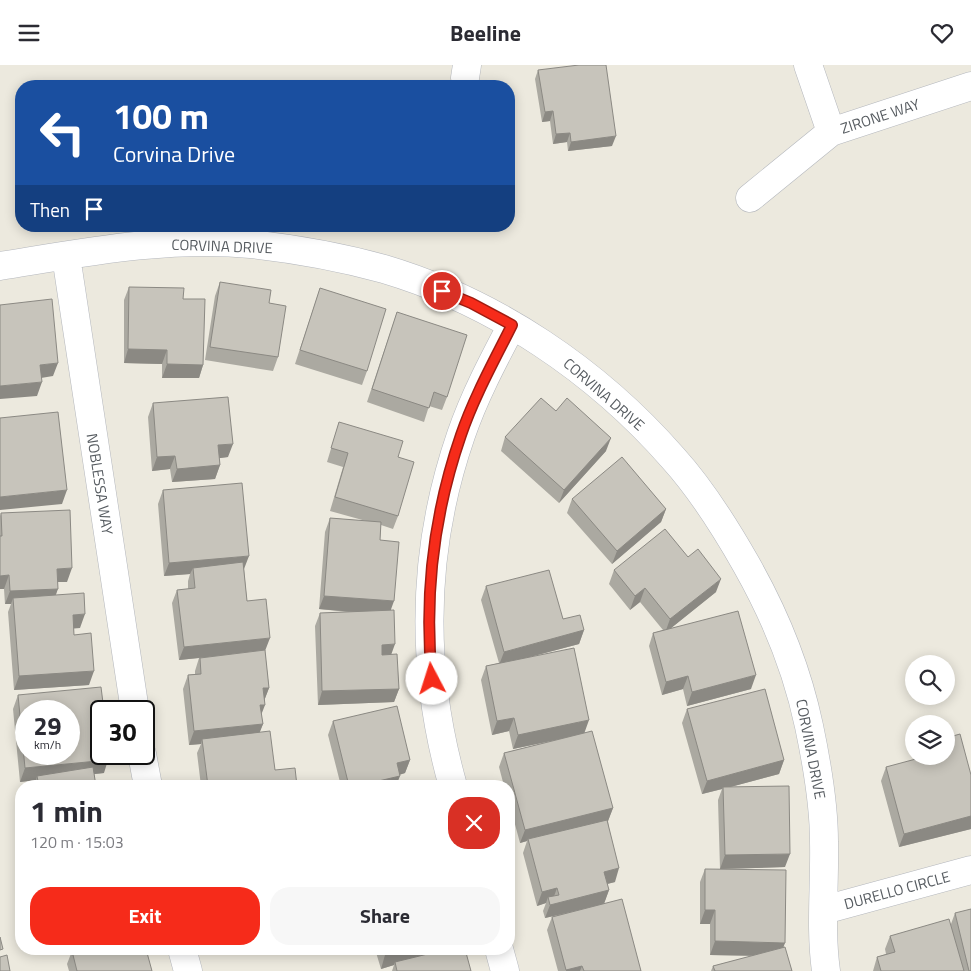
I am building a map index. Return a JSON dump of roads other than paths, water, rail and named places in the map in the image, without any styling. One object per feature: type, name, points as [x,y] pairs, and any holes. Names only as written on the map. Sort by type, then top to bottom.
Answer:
[{"type":"street","points":[[808,65],[831,132]]},
{"type":"street","name":"ZIRONE WAY","points":[[750,198],[831,132],[971,87]]},
{"type":"street","name":"CORVINA DRIVE","points":[[0,266],[132,246],[178,243],[247,244],[317,253],[384,270],[428,285],[471,303],[512,325],[571,363],[594,382],[624,408],[673,458],[702,494],[729,533],[762,593],[782,636],[797,680],[809,725],[821,794],[824,840],[823,949],[826,971]]},
{"type":"street","name":"NOBLESSA WAY","points":[[66,256],[133,700]]},
{"type":"street","points":[[451,780],[442,747],[430,659],[429,600],[435,540],[444,492],[461,435],[483,381],[512,325]]},
{"type":"street","points":[[144,765],[147,780]]},
{"type":"street","name":"DURELLO CIRCLE","points":[[824,910],[971,869]]},
{"type":"street","points":[[184,955],[188,971]]},
{"type":"street","points":[[501,955],[506,971]]}]
